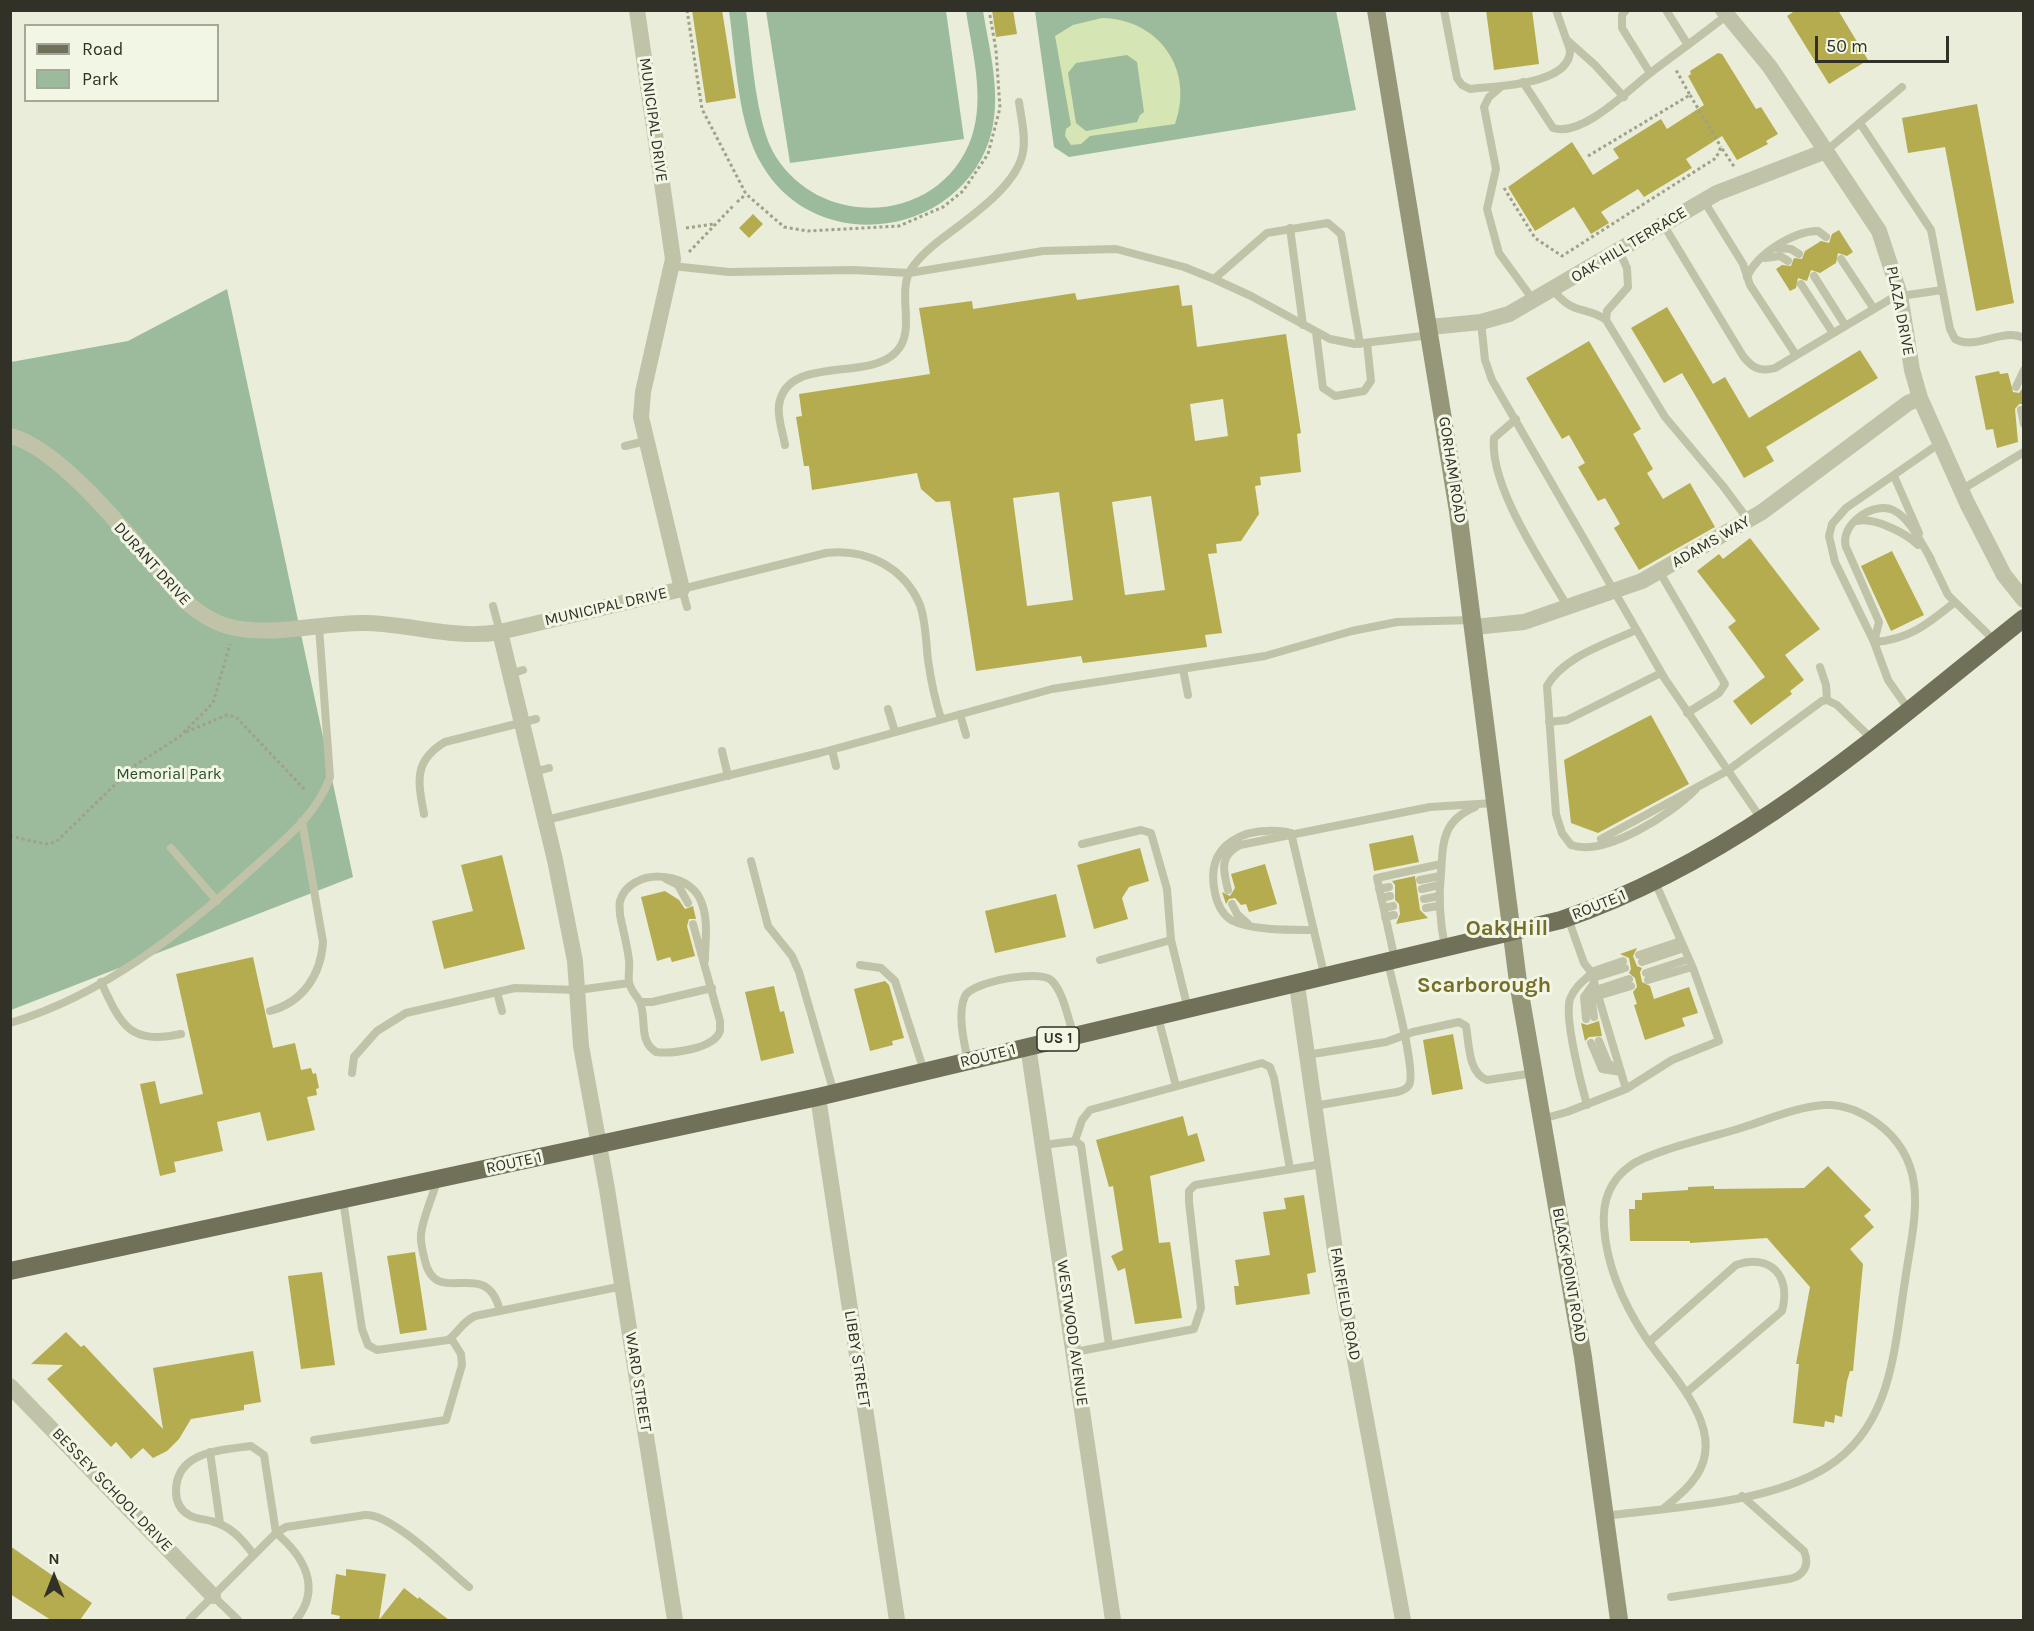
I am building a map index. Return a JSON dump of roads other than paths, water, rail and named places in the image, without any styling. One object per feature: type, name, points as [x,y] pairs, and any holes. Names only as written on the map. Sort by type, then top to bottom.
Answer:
[{"type":"main road","name":"GORHAM ROAD","points":[[1376,10],[1431,331],[1474,623],[1488,804],[1511,931]]},
{"type":"main road","name":"ROUTE 1","points":[[10,1271],[826,1095],[1297,985],[1568,918],[1655,882],[1762,821],[1872,740],[2024,618]]},
{"type":"main road","name":"BLACK POINT ROAD","points":[[1511,931],[1583,1357],[1619,1620]]},
{"type":"street","name":"MUNICIPAL DRIVE","points":[[500,632],[682,589],[641,417],[643,392],[672,266],[672,246],[637,10]]},
{"type":"street","name":"PLAZA DRIVE","points":[[1725,13],[1770,67],[1878,231],[1900,295],[1912,370],[1920,398],[1961,490],[2004,574],[2024,600]]},
{"type":"street","name":"OAK HILL TERRACE","points":[[1431,331],[1481,322],[1509,314],[1553,291],[1704,201],[1734,186],[1826,151]]},
{"type":"street","name":"ADAMS WAY","points":[[1474,623],[1524,622],[1567,606],[1616,592],[1659,571],[1749,521],[1908,402],[1920,398]]},
{"type":"street","name":"DURANT DRIVE","points":[[10,436],[39,447],[63,466],[195,611],[221,625],[251,630],[364,623],[463,633],[500,632]]},
{"type":"street","points":[[500,632],[516,672],[541,770],[546,820],[575,962],[581,1046],[600,1145]]},
{"type":"street","name":"FAIRFIELD ROAD","points":[[1297,985],[1336,1257],[1403,1620]]},
{"type":"street","name":"WESTWOOD AVENUE","points":[[1028,1046],[1113,1620]]},
{"type":"street","name":"LIBBY STREET","points":[[826,1095],[897,1620]]},
{"type":"street","name":"WARD STREET","points":[[600,1145],[675,1620]]},
{"type":"street","name":"BESSEY SCHOOL DRIVE","points":[[10,1386],[213,1596]]},
{"type":"lane","points":[[1444,10],[1454,69],[1462,85],[1470,89],[1545,78],[1564,67],[1570,56],[1556,10]]},
{"type":"lane","points":[[1626,10],[1622,15],[1622,28],[1650,73]]},
{"type":"lane","points":[[1666,10],[1688,45]]},
{"type":"lane","points":[[1523,82],[1548,123],[1557,129],[1573,127],[1624,97],[1650,73],[1688,45],[1725,13]]},
{"type":"lane","points":[[1567,40],[1595,65],[1624,97]]},
{"type":"lane","points":[[1505,84],[1489,97],[1484,107],[1496,169],[1495,182],[1487,210],[1499,253],[1534,301]]},
{"type":"lane","points":[[1826,151],[1902,87]]},
{"type":"lane","points":[[784,445],[779,405],[792,384],[809,374],[879,363],[898,350],[904,335],[909,273],[938,241],[993,197],[1016,169],[1023,152],[1019,102]]},
{"type":"lane","points":[[1860,123],[1931,230],[1950,330],[1955,339],[1970,342],[2010,335],[2024,339]]},
{"type":"lane","points":[[1704,201],[1743,264],[1747,277],[1796,355]]},
{"type":"lane","points":[[1214,279],[1267,232],[1328,223],[1341,234],[1371,381],[1364,391],[1335,396],[1323,388],[1316,332]]},
{"type":"lane","points":[[1663,224],[1748,363],[1763,371],[1775,368],[1845,325],[1900,295],[1942,290]]},
{"type":"lane","points":[[1290,228],[1303,325]]},
{"type":"lane","points":[[1747,277],[1756,262],[1803,233],[1818,231],[1826,237]]},
{"type":"lane","points":[[672,266],[729,272],[861,270],[909,273],[1043,251],[1103,248],[1141,255],[1214,279],[1251,296],[1330,339],[1363,344],[1431,331]]},
{"type":"lane","points":[[1776,248],[1791,249],[1799,254]]},
{"type":"lane","points":[[1606,320],[1606,311],[1628,287],[1626,268],[1619,251]]},
{"type":"lane","points":[[1756,262],[1768,256],[1780,256],[1788,261]]},
{"type":"lane","points":[[1841,260],[1874,309]]},
{"type":"lane","points":[[1814,276],[1845,325]]},
{"type":"lane","points":[[1801,284],[1833,333]]},
{"type":"lane","points":[[1553,291],[1575,310],[1606,320],[1665,417],[1749,521]]},
{"type":"lane","points":[[1481,322],[1488,371],[1661,673],[1762,821]]},
{"type":"lane","points":[[2021,384],[2024,370]]},
{"type":"lane","points":[[2021,410],[2024,424]]},
{"type":"lane","points":[[1516,419],[1494,438],[1497,473],[1505,494],[1567,606]]},
{"type":"lane","points":[[625,446],[646,441]]},
{"type":"lane","points":[[1909,710],[1888,680],[1874,642],[1835,562],[1829,536],[1832,524],[1846,508],[1940,443]]},
{"type":"lane","points":[[1961,490],[2024,452]]},
{"type":"lane","points":[[1894,476],[1943,586],[1954,602],[1995,641]]},
{"type":"lane","points":[[1874,642],[1879,626],[1878,619],[1844,542],[1845,532],[1855,521],[1875,509],[1891,509],[1910,525],[1930,559]]},
{"type":"lane","points":[[1855,521],[1870,521],[1909,538],[1930,559]]},
{"type":"lane","points":[[687,607],[682,589],[826,553],[850,552],[881,562],[903,580],[920,606],[933,690],[941,719]]},
{"type":"lane","points":[[1659,571],[1725,684],[1719,693],[1687,713]]},
{"type":"lane","points":[[1874,642],[1894,640],[1912,634],[1954,602]]},
{"type":"lane","points":[[494,606],[500,632]]},
{"type":"lane","points":[[546,820],[832,750],[1052,689],[1265,656],[1352,631],[1397,622],[1474,623]]},
{"type":"lane","points":[[10,1023],[68,1000],[158,947],[217,901],[302,821],[321,798],[330,777],[319,627]]},
{"type":"lane","points":[[1636,630],[1575,659],[1550,680],[1546,692],[1559,828],[1571,845],[1583,847],[1696,789],[1727,771],[1816,704],[1827,700],[1838,705],[1872,740]]},
{"type":"lane","points":[[1820,667],[1826,685],[1827,700]]},
{"type":"lane","points":[[1183,669],[1188,694]]},
{"type":"lane","points":[[1548,722],[1567,720],[1661,673]]},
{"type":"lane","points":[[888,709],[895,732]]},
{"type":"lane","points":[[960,714],[966,735]]},
{"type":"lane","points":[[424,814],[420,771],[423,761],[435,749],[445,742],[529,721]]},
{"type":"lane","points":[[832,750],[836,766]]},
{"type":"lane","points":[[722,751],[728,776]]},
{"type":"lane","points":[[1228,890],[1222,867],[1225,857],[1233,849],[1291,833],[1323,830],[1430,807],[1488,804]]},
{"type":"lane","points":[[1444,948],[1438,901],[1442,845],[1449,827],[1462,814],[1488,804]]},
{"type":"lane","points":[[270,1011],[295,1002],[312,980],[322,958],[322,930],[302,821]]},
{"type":"lane","points":[[1082,844],[1141,830],[1152,833],[1167,889],[1171,940],[1188,1011]]},
{"type":"lane","points":[[1291,833],[1268,831],[1239,837],[1226,845],[1216,858],[1213,879],[1218,903],[1231,920],[1270,929],[1314,930]]},
{"type":"lane","points":[[1291,833],[1325,978]]},
{"type":"lane","points":[[171,848],[217,901]]},
{"type":"lane","points":[[751,861],[768,926],[792,956],[799,972],[826,1095]]},
{"type":"lane","points":[[1314,1106],[1397,1092],[1408,1087],[1410,1083],[1405,1036],[1391,962],[1389,911],[1385,892],[1377,878],[1441,864]]},
{"type":"lane","points":[[693,924],[705,960],[720,1021],[719,1036],[710,1043],[670,1053],[656,1052],[646,1043],[640,1002],[629,983],[629,958],[620,901],[631,887],[651,878],[675,877],[688,883],[696,894],[706,922],[705,960]]},
{"type":"lane","points":[[651,878],[671,880],[683,891],[688,903]]},
{"type":"lane","points":[[1421,885],[1440,881]]},
{"type":"lane","points":[[1542,1119],[1587,1105],[1626,1089],[1672,1060],[1719,1041],[1690,963],[1655,882]]},
{"type":"lane","points":[[1425,904],[1438,901]]},
{"type":"lane","points":[[1233,904],[1237,914],[1248,924]]},
{"type":"lane","points":[[1568,918],[1584,963],[1594,982],[1626,1089]]},
{"type":"lane","points":[[1100,960],[1171,940]]},
{"type":"lane","points":[[1641,959],[1682,944]]},
{"type":"lane","points":[[1647,977],[1690,963]]},
{"type":"lane","points":[[1587,1105],[1578,1068],[1569,1008],[1574,991],[1624,964]]},
{"type":"lane","points":[[860,965],[881,968],[895,981],[924,1071]]},
{"type":"lane","points":[[968,1061],[963,1031],[964,998],[968,991],[979,986],[1028,975],[1045,975],[1053,981],[1074,1036]]},
{"type":"lane","points":[[101,982],[116,1016],[132,1031],[146,1039],[182,1034]]},
{"type":"lane","points":[[1594,982],[1630,982]]},
{"type":"lane","points":[[1590,1018],[1594,982]]},
{"type":"lane","points":[[352,1073],[354,1057],[377,1031],[398,1015],[524,988],[578,990],[629,983]]},
{"type":"lane","points":[[640,1002],[652,1002],[712,988]]},
{"type":"lane","points":[[497,992],[502,1011]]},
{"type":"lane","points":[[1158,1017],[1176,1086]]},
{"type":"lane","points":[[1307,1055],[1386,1042],[1459,1022],[1466,1026],[1474,1069],[1481,1077],[1487,1080],[1534,1073]]},
{"type":"lane","points":[[1595,1042],[1602,1069],[1621,1072]]},
{"type":"lane","points":[[1076,1141],[1082,1120],[1090,1110],[1262,1063],[1270,1067],[1290,1169]]},
{"type":"lane","points":[[1605,1516],[1663,1509],[1779,1490],[1825,1468],[1847,1450],[1874,1418],[1887,1385],[1916,1204],[1913,1171],[1905,1153],[1891,1136],[1862,1114],[1838,1106],[1819,1106],[1651,1156],[1631,1165],[1616,1178],[1607,1194],[1604,1212],[1605,1234],[1618,1287],[1649,1342],[1687,1392],[1702,1422],[1702,1460],[1693,1482],[1663,1509]]},
{"type":"lane","points":[[1043,1145],[1076,1141],[1081,1145],[1109,1345]]},
{"type":"lane","points":[[1075,1352],[1194,1329],[1201,1308],[1189,1191],[1195,1185],[1322,1164]]},
{"type":"lane","points":[[438,1179],[421,1234],[427,1269],[432,1277],[443,1283],[474,1282],[485,1286],[496,1297],[500,1311]]},
{"type":"lane","points":[[343,1200],[362,1329],[368,1345],[381,1351],[451,1338],[469,1319],[623,1286]]},
{"type":"lane","points":[[1649,1342],[1736,1265],[1748,1261],[1762,1263],[1775,1270],[1783,1280],[1786,1295],[1782,1311],[1687,1392]]},
{"type":"lane","points":[[314,1440],[446,1420],[462,1365],[461,1354],[451,1338]]},
{"type":"lane","points":[[254,1555],[234,1531],[219,1523],[189,1516],[179,1505],[178,1480],[184,1466],[195,1457],[210,1452],[251,1446],[264,1455],[276,1533],[294,1548],[308,1572],[308,1598],[296,1620]]},
{"type":"lane","points":[[210,1452],[219,1523]]},
{"type":"lane","points":[[1671,1597],[1789,1579],[1803,1572],[1807,1563],[1804,1551],[1742,1496]]},
{"type":"lane","points":[[189,1620],[276,1533],[294,1524],[372,1514],[400,1530],[469,1587]]},
{"type":"lane","points":[[213,1596],[238,1620]]},
{"type":"district","name":"Oak Hill","points":[[1507,929]]},
{"type":"district","name":"Scarborough","points":[[1484,986]]},
{"type":"park label","name":"Memorial Park","points":[[169,774]]}]
